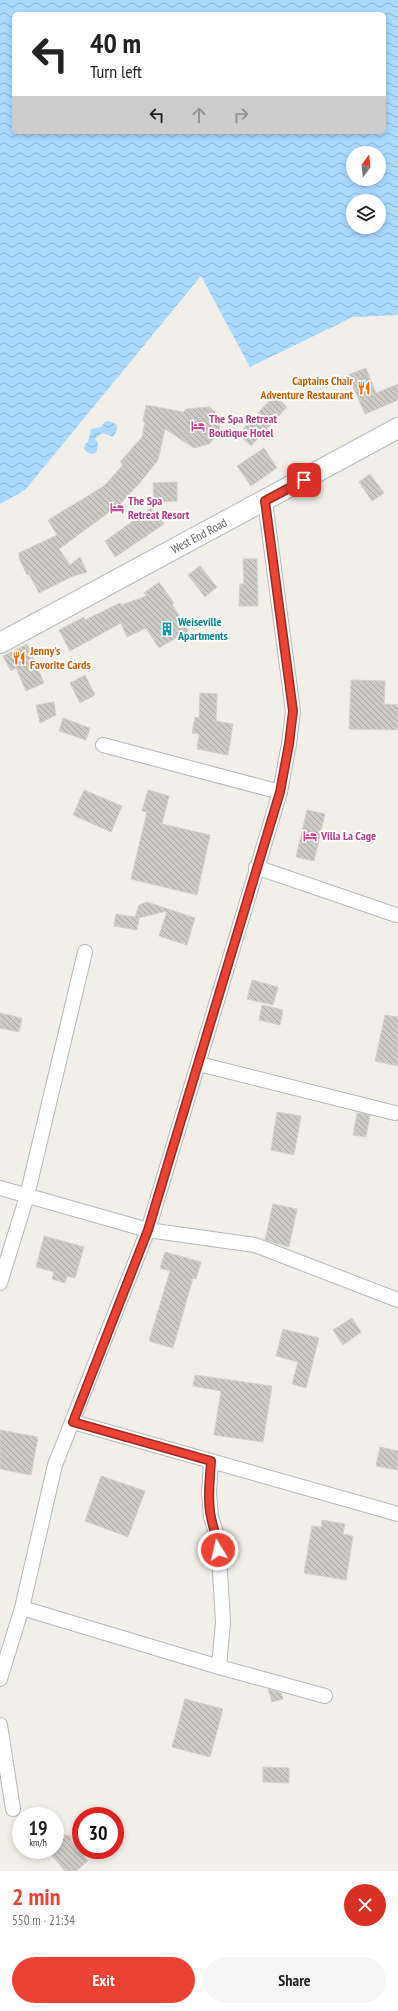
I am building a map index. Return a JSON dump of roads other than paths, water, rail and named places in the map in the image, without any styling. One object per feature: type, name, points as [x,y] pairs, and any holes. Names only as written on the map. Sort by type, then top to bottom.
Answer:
[{"type":"main road","name":"West End Road","points":[[0,644],[398,428]]},
{"type":"street","points":[[0,1679],[22,1608],[55,1465],[148,1230],[199,1064],[256,867],[280,792],[289,744],[293,711],[265,501]]},
{"type":"street","points":[[103,745],[280,792]]},
{"type":"street","points":[[256,867],[396,915]]},
{"type":"street","points":[[0,1283],[27,1196],[86,952]]},
{"type":"street","points":[[199,1064],[395,1113]]},
{"type":"street","points":[[0,1188],[148,1230],[255,1245],[398,1300]]},
{"type":"street","points":[[73,1422],[398,1514]]},
{"type":"street","points":[[211,1461],[209,1492],[211,1516],[218,1538],[223,1622],[219,1667]]},
{"type":"street","points":[[22,1608],[219,1667],[325,1696]]},
{"type":"street","points":[[0,1725],[13,1807]]},
{"type":"water","points":[[0,0],[398,0],[398,315],[353,317],[250,367],[201,276],[25,490],[0,504]]},
{"type":"water","points":[[109,421],[117,425],[117,430],[113,437],[102,433],[95,439],[98,443],[97,451],[94,454],[88,453],[84,449],[85,444],[88,442],[91,429],[101,427],[105,422]]},
{"type":"place","name":"Captains Chair Adventure Restaurant","points":[[364,388]]},
{"type":"place","name":"The Spa Retreat Boutique Hotel","points":[[198,426]]},
{"type":"place","name":"The Spa Retreat Resort","points":[[117,508]]},
{"type":"place","name":"Weiseville Apartments","points":[[167,629]]},
{"type":"place","name":"Jenny's Favorite Cards","points":[[19,658]]},
{"type":"place","name":"Villa La Cage","points":[[310,836]]}]
